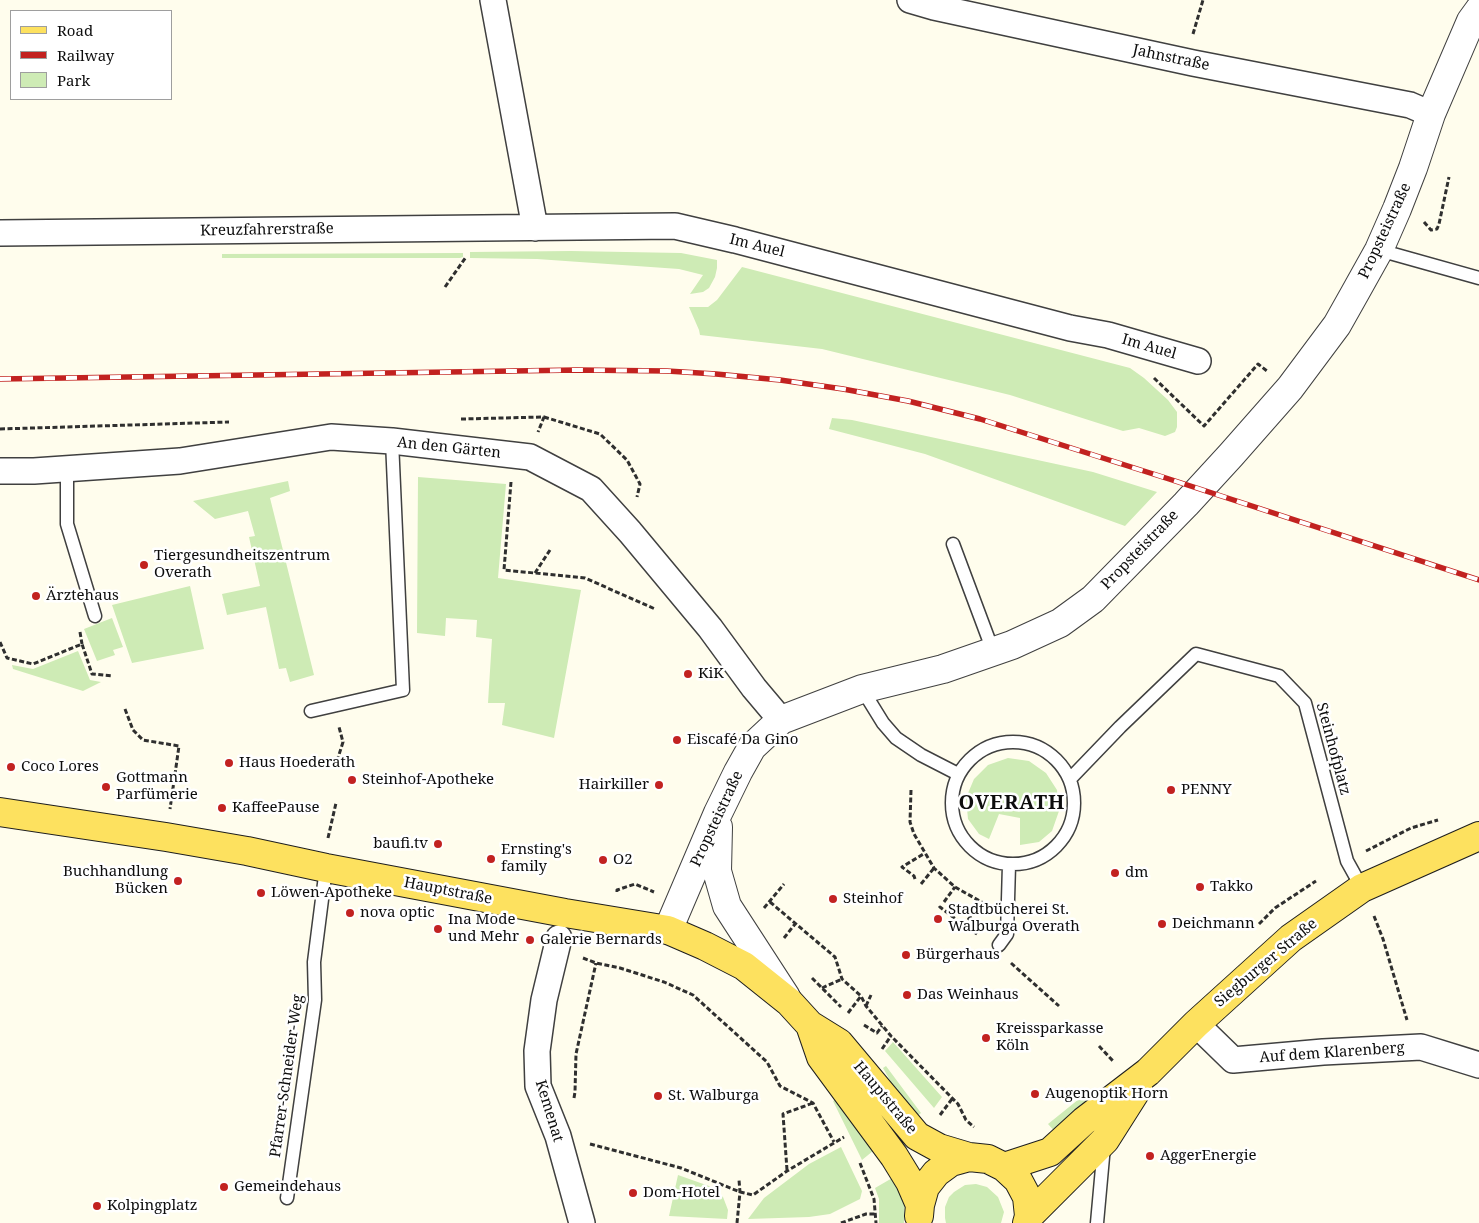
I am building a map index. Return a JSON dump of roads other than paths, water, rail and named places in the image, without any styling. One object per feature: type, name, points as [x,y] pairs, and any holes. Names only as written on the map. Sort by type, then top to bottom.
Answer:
[{"type":"main road","name":"Hauptstraße","points":[[0,812],[247,851],[323,868],[668,930],[744,966],[790,1002],[810,1025],[839,1043],[917,1136],[938,1148],[969,1157],[988,1159],[1004,1167]]},
{"type":"main road","name":"Siegburger Straße","points":[[1004,1167],[1050,1152],[1084,1121],[1148,1072],[1196,1024],[1291,938],[1367,900],[1479,836]]},
{"type":"main road","name":"Hauptstraße","points":[[810,1025],[821,1058],[894,1156],[910,1182],[919,1218]]},
{"type":"main road","name":"Siegburger Straße","points":[[1028,1219],[1105,1140],[1148,1072]]},
{"type":"main road","points":[[919,1218],[925,1187],[936,1173],[951,1162],[969,1157]]},
{"type":"main road","points":[[1004,1167],[1018,1180],[1027,1197],[1028,1219]]},
{"type":"street","points":[[493,0],[534,228]]},
{"type":"street","name":"Jahnstraße","points":[[910,0],[934,3],[1185,61],[1410,105],[1431,114]]},
{"type":"street","name":"Propsteistraße","points":[[668,930],[718,813],[738,772],[752,747],[781,720],[862,689],[943,669],[1012,645],[1060,623],[1093,599],[1186,504],[1251,433],[1290,388],[1337,325],[1379,250],[1413,168],[1431,114],[1471,21],[1479,10]]},
{"type":"street","name":"Im Auel","points":[[534,228],[675,226],[736,240],[1070,328],[1108,335],[1198,361]]},
{"type":"street","name":"Kreuzfahrerstraße","points":[[0,233],[534,228]]},
{"type":"street","name":"An den Gärten","points":[[0,471],[67,469],[180,461],[331,437],[392,441],[530,456],[592,489],[710,628],[754,688],[781,720]]},
{"type":"street","points":[[718,813],[717,871],[727,906],[790,1002]]},
{"type":"street","name":"Kemenat","points":[[568,946],[544,1000],[537,1051],[538,1086],[558,1136],[582,1223]]},
{"type":"street","name":"Auf dem Klarenberg","points":[[1196,1024],[1233,1060],[1323,1052],[1421,1048],[1479,1065]]},
{"type":"lane","points":[[1379,250],[1479,278]]},
{"type":"lane","points":[[311,711],[403,690],[392,441]]},
{"type":"lane","points":[[67,469],[67,524],[95,616]]},
{"type":"lane","points":[[954,544],[993,651]]},
{"type":"lane","name":"Steinhofplatz","points":[[1070,779],[1120,727],[1196,654],[1279,676],[1305,703],[1347,861],[1367,900]]},
{"type":"lane","points":[[862,689],[896,738],[921,755],[958,774]]},
{"type":"lane","points":[[1005,742],[1025,742],[1044,749],[1059,762],[1070,779],[1075,796],[1074,814],[1068,831],[1058,846],[1044,857],[1026,864],[1009,865],[992,861],[977,853],[965,842],[956,828],[952,812],[952,795],[958,774],[970,759],[986,747],[1005,742]]},
{"type":"lane","points":[[999,945],[1007,934],[1009,865]]},
{"type":"lane","name":"Pfarrer-Schneider-Weg","points":[[286,1198],[315,1000],[314,962],[323,868]]},
{"type":"lane","points":[[1097,1223],[1105,1140]]},
{"type":"railway","points":[[0,379],[577,370],[667,371],[780,380],[908,401],[980,419],[1479,580]]},
{"type":"place","name":"Tiergesundheitszentrum Overath","points":[[144,565]]},
{"type":"place","name":"Ärztehaus","points":[[36,596]]},
{"type":"place","name":"KiK","points":[[688,674]]},
{"type":"place","name":"Eiscafé Da Gino","points":[[677,740]]},
{"type":"place","name":"Haus Hoederath","points":[[229,763]]},
{"type":"place","name":"Coco Lores","points":[[11,767]]},
{"type":"place","name":"Steinhof-Apotheke","points":[[352,780]]},
{"type":"place","name":"Hairkiller","points":[[659,785]]},
{"type":"place","name":"Gottmann Parfümerie","points":[[106,787]]},
{"type":"place","name":"PENNY","points":[[1171,790]]},
{"type":"place","name":"KaffeePause","points":[[222,808]]},
{"type":"place","name":"baufi.tv","points":[[438,844]]},
{"type":"place","name":"Ernsting's family","points":[[491,859]]},
{"type":"place","name":"O2","points":[[603,860]]},
{"type":"place","name":"dm","points":[[1115,873]]},
{"type":"place","name":"Buchhandlung Bücken","points":[[178,881]]},
{"type":"place","name":"Takko","points":[[1200,887]]},
{"type":"place","name":"Löwen-Apotheke","points":[[261,893]]},
{"type":"place","name":"Steinhof","points":[[833,899]]},
{"type":"place","name":"nova optic","points":[[350,913]]},
{"type":"place","name":"Stadtbücherei St. Walburga Overath","points":[[938,919]]},
{"type":"place","name":"Deichmann","points":[[1162,924]]},
{"type":"place","name":"Ina Mode und Mehr","points":[[438,929]]},
{"type":"place","name":"Galerie Bernards","points":[[530,940]]},
{"type":"place","name":"Bürgerhaus","points":[[906,955]]},
{"type":"place","name":"Das Weinhaus","points":[[907,995]]},
{"type":"place","name":"Kreissparkasse Köln","points":[[986,1038]]},
{"type":"place","name":"Augenoptik Horn","points":[[1035,1094]]},
{"type":"place","name":"St. Walburga","points":[[658,1096]]},
{"type":"place","name":"AggerEnergie","points":[[1150,1156]]},
{"type":"place","name":"Gemeindehaus","points":[[224,1187]]},
{"type":"place","name":"Dom-Hotel","points":[[633,1193]]},
{"type":"place","name":"Kolpingplatz","points":[[97,1206]]},
{"type":"district","name":"OVERATH","points":[[1012,803]]}]
